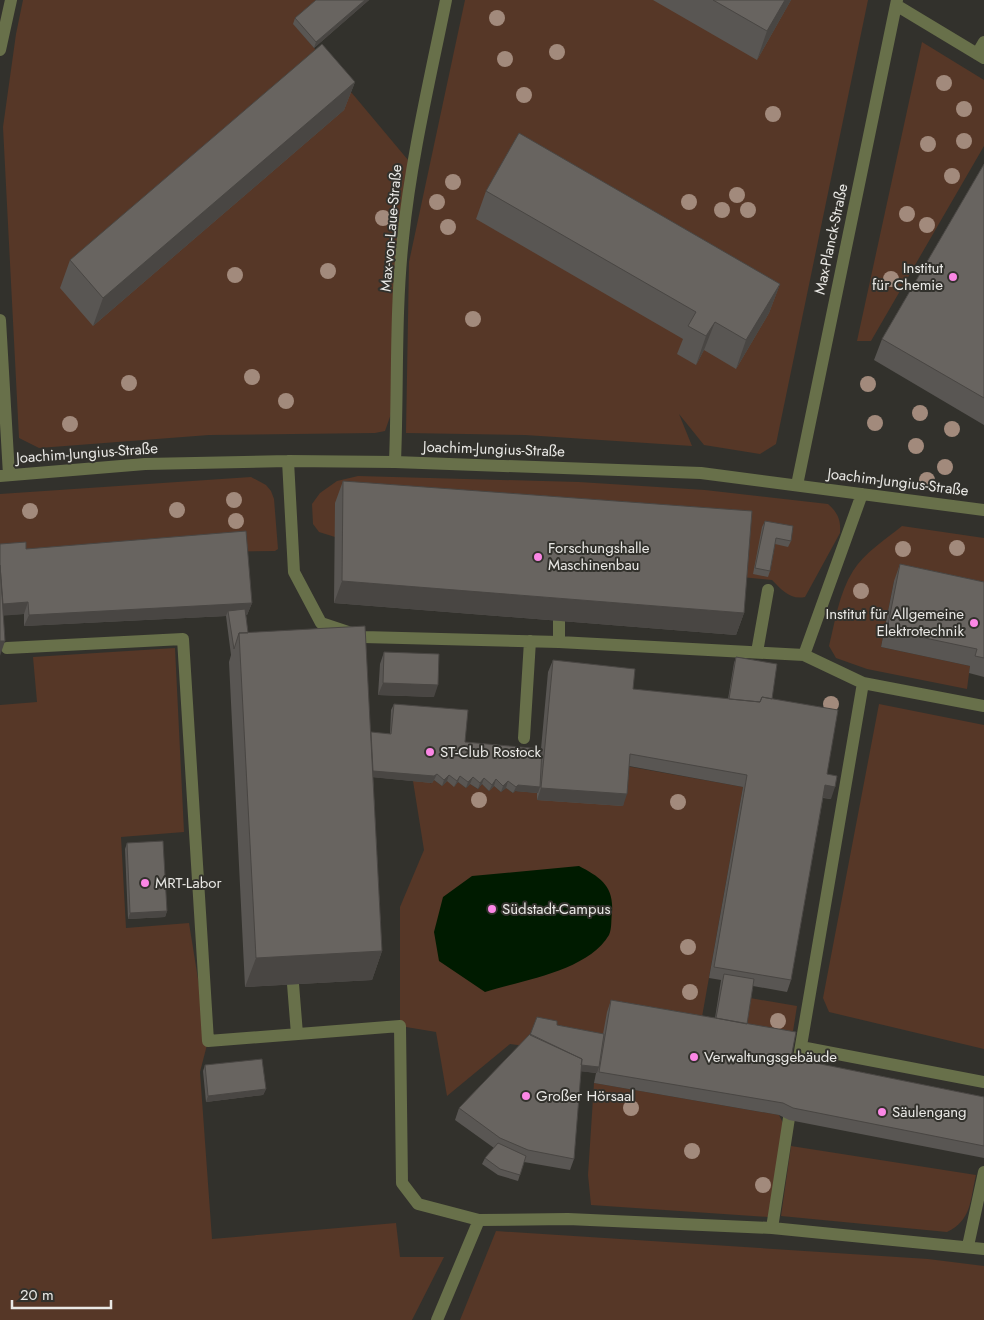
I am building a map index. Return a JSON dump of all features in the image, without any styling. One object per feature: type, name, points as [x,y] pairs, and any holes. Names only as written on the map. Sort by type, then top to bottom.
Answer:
[{"type":"street","points":[[0,50],[10,0]]},
{"type":"street","name":"Max-von-Laue-Straße","points":[[395,462],[403,240],[415,147],[446,0]]},
{"type":"street","points":[[896,3],[981,56],[984,42]]},
{"type":"street","name":"Max-Planck-Straße","points":[[797,485],[896,3]]},
{"type":"street","points":[[0,320],[4,476]]},
{"type":"street","points":[[288,461],[294,572],[321,623],[363,637],[559,642],[804,655],[863,683],[984,706]]},
{"type":"street","name":"Joachim-Jungius-Straße","points":[[4,476],[145,464],[288,461],[395,462],[701,473],[984,510]]},
{"type":"street","points":[[804,655],[862,494]]},
{"type":"street","points":[[757,652],[768,590]]},
{"type":"street","points":[[559,621],[559,642]]},
{"type":"street","points":[[7,648],[182,639],[208,1041],[400,1026],[402,1183],[418,1204],[479,1220],[568,1219],[772,1228],[984,1249]]},
{"type":"street","points":[[524,738],[530,641]]},
{"type":"street","points":[[772,1228],[863,683]]},
{"type":"street","points":[[293,984],[297,1034]]},
{"type":"street","points":[[801,1047],[984,1082]]},
{"type":"street","points":[[968,1246],[984,1172]]},
{"type":"street","points":[[437,1320],[479,1220]]},
{"type":"shaded area","points":[[23,0],[321,0],[294,24],[408,160],[391,414],[385,431],[375,433],[209,435],[39,448],[19,438],[3,127],[16,34]]},
{"type":"shaded area","points":[[465,0],[868,0],[776,444],[760,454],[704,445],[679,414],[692,446],[525,435],[406,433],[409,262]]},
{"type":"shaded area","points":[[922,42],[984,80],[984,146],[871,341],[857,341]]},
{"type":"shaded area","points":[[358,476],[579,482],[705,490],[828,504],[838,517],[840,533],[805,597],[800,598],[791,596],[772,580],[335,537],[319,532],[313,524],[312,504],[320,493],[337,481]]},
{"type":"shaded area","points":[[251,477],[266,485],[274,499],[278,549],[275,551],[0,555],[0,494]]},
{"type":"shaded area","points":[[902,526],[984,538],[984,600],[894,581],[881,647],[970,666],[967,689],[867,669],[836,658],[829,646],[841,598],[853,571],[869,552]]},
{"type":"shaded area","points":[[175,648],[184,832],[121,837],[126,928],[189,923],[208,1041],[200,1072],[212,1239],[396,1223],[400,1257],[444,1257],[412,1320],[0,1320],[0,705],[37,702],[33,657]]},
{"type":"shaded area","points":[[879,704],[984,725],[984,1049],[829,1012],[823,998]]},
{"type":"shaded area","points":[[626,766],[743,787],[700,1028],[602,1040],[525,1046],[510,1044],[447,1096],[436,1032],[400,1026],[400,907],[424,850],[413,781],[431,782],[430,784],[434,780],[442,786],[447,781],[458,782],[466,788],[470,784],[478,789],[482,784],[489,791],[494,786],[501,792],[506,788],[513,793],[515,791],[538,793]]},
{"type":"shaded area","points":[[579,866],[604,883],[611,895],[612,903],[609,935],[599,947],[586,957],[571,966],[485,992],[439,961],[434,932],[443,897],[472,876]]},
{"type":"shaded area","points":[[750,998],[797,1006],[791,1044],[744,1036]]},
{"type":"shaded area","points":[[594,1083],[779,1115],[784,1125],[768,1217],[591,1205],[588,1175]]},
{"type":"shaded area","points":[[791,1146],[976,1175],[969,1208],[961,1222],[947,1232],[781,1216]]},
{"type":"shaded area","points":[[496,1231],[928,1259],[984,1266],[984,1320],[460,1320]]},
{"type":"building","points":[[316,0],[365,0],[316,42],[295,18]]},
{"type":"building","points":[[713,0],[785,0],[767,31]]},
{"type":"building","points":[[322,44],[355,82],[103,298],[70,260]]},
{"type":"building","points":[[519,133],[780,284],[746,340],[715,322],[706,336],[688,326],[696,312],[486,191]]},
{"type":"building","name":"Institut für Chemie","points":[[984,164],[984,398],[882,339]]},
{"type":"building","name":"Forschungshalle Maschinenbau","points":[[343,481],[752,511],[744,613],[342,581]]},
{"type":"building","points":[[765,521],[793,526],[791,541],[776,538],[770,571],[755,568]]},
{"type":"building","points":[[246,531],[252,603],[29,615],[28,602],[3,604],[0,544],[26,542],[26,549]]},
{"type":"building","points":[[900,564],[984,582],[984,658],[975,656],[977,649],[887,630]]},
{"type":"building","points":[[0,565],[5,641],[0,641]]},
{"type":"building","points":[[245,609],[248,633],[239,633],[234,649],[228,611]]},
{"type":"building","points":[[365,626],[382,951],[256,958],[239,633]]},
{"type":"building","points":[[384,652],[439,654],[438,685],[383,683]]},
{"type":"building","points":[[736,657],[777,664],[772,699],[762,697],[760,702],[729,699]]},
{"type":"building","points":[[553,660],[635,669],[633,689],[760,702],[762,697],[838,710],[827,774],[837,776],[835,787],[825,785],[791,980],[714,967],[747,775],[630,754],[627,794],[541,788]]},
{"type":"building","name":"ST-Club Rostock","points":[[394,704],[468,710],[465,742],[542,749],[540,787],[518,785],[516,787],[508,781],[503,786],[496,779],[492,785],[484,778],[480,783],[473,777],[468,782],[460,776],[457,781],[449,775],[444,780],[437,774],[434,776],[373,771],[371,732],[391,734]]},
{"type":"building","name":"MRT-Labor","points":[[163,841],[167,911],[130,913],[127,843]]},
{"type":"building","points":[[724,974],[754,979],[747,1024],[716,1018]]},
{"type":"building","points":[[611,1000],[796,1032],[791,1058],[984,1097],[984,1146],[793,1108],[783,1103],[599,1072]]},
{"type":"building","points":[[537,1017],[557,1021],[557,1025],[604,1034],[599,1067],[581,1065],[582,1059],[530,1035]]},
{"type":"building","name":"Großer Hörsaal","points":[[530,1034],[582,1059],[574,1159],[528,1150],[500,1138],[459,1108]]},
{"type":"building","points":[[262,1059],[266,1089],[208,1096],[205,1065]]},
{"type":"building","points":[[498,1143],[526,1156],[520,1175],[500,1169],[485,1158]]},
{"type":"place","name":"Institut für Chemie","points":[[953,277]]},
{"type":"place","name":"Forschungshalle Maschinenbau","points":[[538,557]]},
{"type":"place","name":"Institut für Allgemeine Elektrotechnik","points":[[974,623]]},
{"type":"place","name":"ST-Club Rostock","points":[[430,752]]},
{"type":"place","name":"MRT-Labor","points":[[145,883]]},
{"type":"place","name":"Südstadt-Campus","points":[[492,909]]},
{"type":"place","name":"Verwaltungsgebäude","points":[[694,1057]]},
{"type":"place","name":"Großer Hörsaal","points":[[526,1096]]},
{"type":"place","name":"Säulengang","points":[[882,1112]]}]
